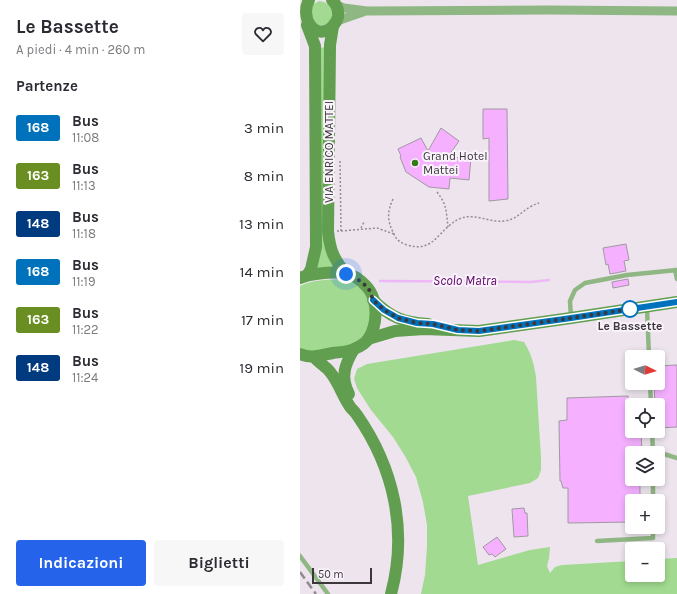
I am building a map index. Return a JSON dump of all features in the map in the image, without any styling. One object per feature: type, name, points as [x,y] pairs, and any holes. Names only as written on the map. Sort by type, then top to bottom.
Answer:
[{"type":"main road","name":"VIA ENRICO MATTEI","points":[[334,2],[338,10],[338,16],[330,45],[328,231],[330,245],[337,262],[346,274]]},
{"type":"main road","points":[[305,4],[303,10],[304,21],[315,31],[325,31],[330,29],[335,23]]},
{"type":"main road","name":"VIA ENRICO MATTEI","points":[[304,21],[314,46],[316,239],[311,269],[304,276]]},
{"type":"main road","points":[[304,276],[336,272],[356,278],[364,284],[370,291],[376,316],[368,339]]},
{"type":"main road","points":[[373,300],[384,310],[398,318],[458,330]]},
{"type":"main road","points":[[300,354],[314,357],[354,349],[368,339],[395,331],[479,331],[677,302]]},
{"type":"main road","points":[[354,349],[344,373],[344,381],[354,403],[356,414]]},
{"type":"main road","points":[[314,357],[334,377],[350,408],[356,414],[375,446],[389,477],[395,500],[398,544],[396,570],[391,594]]},
{"type":"street","points":[[548,10],[549,0]]},
{"type":"street","points":[[334,2],[344,8],[366,11],[677,11]]},
{"type":"street","points":[[335,23],[366,11]]},
{"type":"lane","points":[[571,318],[570,302],[575,290],[585,283],[622,276],[676,270],[677,279]]},
{"type":"lane","points":[[647,306],[649,350]]},
{"type":"lane","points":[[665,454],[677,458]]},
{"type":"lane","points":[[597,541],[653,538],[653,534]]},
{"type":"lane","points":[[300,556],[328,594]]},
{"type":"path","points":[[437,192],[443,200],[446,208],[448,227]]},
{"type":"path","points":[[393,199],[388,212],[394,234],[397,240],[410,246],[426,245],[436,240],[458,219],[470,216],[497,222],[513,220],[531,206],[539,203]]},
{"type":"path","points":[[361,228],[364,222]]},
{"type":"path","points":[[340,231],[361,228],[377,228],[394,234]]},
{"type":"green space","points":[[319,1],[325,2],[329,5],[333,13],[331,21],[322,25],[313,23],[310,8]]},
{"type":"green space","points":[[325,47],[325,235],[340,268],[317,270],[320,239],[320,48]]},
{"type":"green space","points":[[345,279],[359,286],[369,303],[370,323],[364,335],[355,343],[346,347],[312,351],[307,351],[300,348],[300,286],[316,281]]},
{"type":"green space","points":[[514,340],[524,342],[530,354],[536,377],[541,470],[538,478],[530,483],[468,496],[478,565],[530,550],[550,547],[547,566],[550,573],[555,567],[562,565],[625,561],[625,582],[665,582],[665,559],[677,558],[677,594],[421,594],[425,575],[427,547],[427,525],[423,502],[416,477],[405,456],[393,437],[371,410],[357,388],[354,379],[357,369],[367,364]]},
{"type":"building","points":[[483,109],[507,109],[508,199],[489,201],[489,138],[483,139]]},
{"type":"building","points":[[441,128],[459,141],[447,158],[471,157],[469,180],[450,178],[449,189],[429,187],[406,172],[398,149],[421,138],[428,151]]},
{"type":"building","points":[[626,244],[629,260],[624,261],[626,271],[610,274],[608,264],[606,265],[603,248]]},
{"type":"building","points":[[628,279],[629,285],[613,288],[612,282]]},
{"type":"building","points":[[677,365],[677,427],[665,428],[665,398],[655,398],[654,390],[665,390],[665,366]]},
{"type":"building","points":[[628,396],[628,398],[625,398],[625,438],[641,438],[642,446],[625,446],[625,486],[640,486],[640,494],[625,494],[625,522],[568,523],[568,488],[563,488],[560,481],[559,421],[567,420],[567,398]]},
{"type":"building","points":[[524,508],[525,513],[527,513],[528,536],[514,537],[512,509]]},
{"type":"building","points":[[497,537],[506,549],[495,557],[492,554],[489,555],[483,547]]},
{"type":"waterway","name":"Scolo Matra","points":[[380,281],[531,282],[549,280]]},
{"type":"railway","points":[[300,572],[316,594]]},
{"type":"bus line","name":"168","points":[[373,300],[384,310],[398,318],[458,330],[479,331],[677,302]]},
{"type":"place","name":"Grand Hotel Mattei","points":[[415,163]]},
{"type":"place","name":"Le Bassette","points":[[630,309]]},
{"type":"route","points":[[346,274],[356,278],[364,284],[370,291],[373,300],[384,310],[398,318],[458,330],[479,331],[632,309],[630,309]]}]
